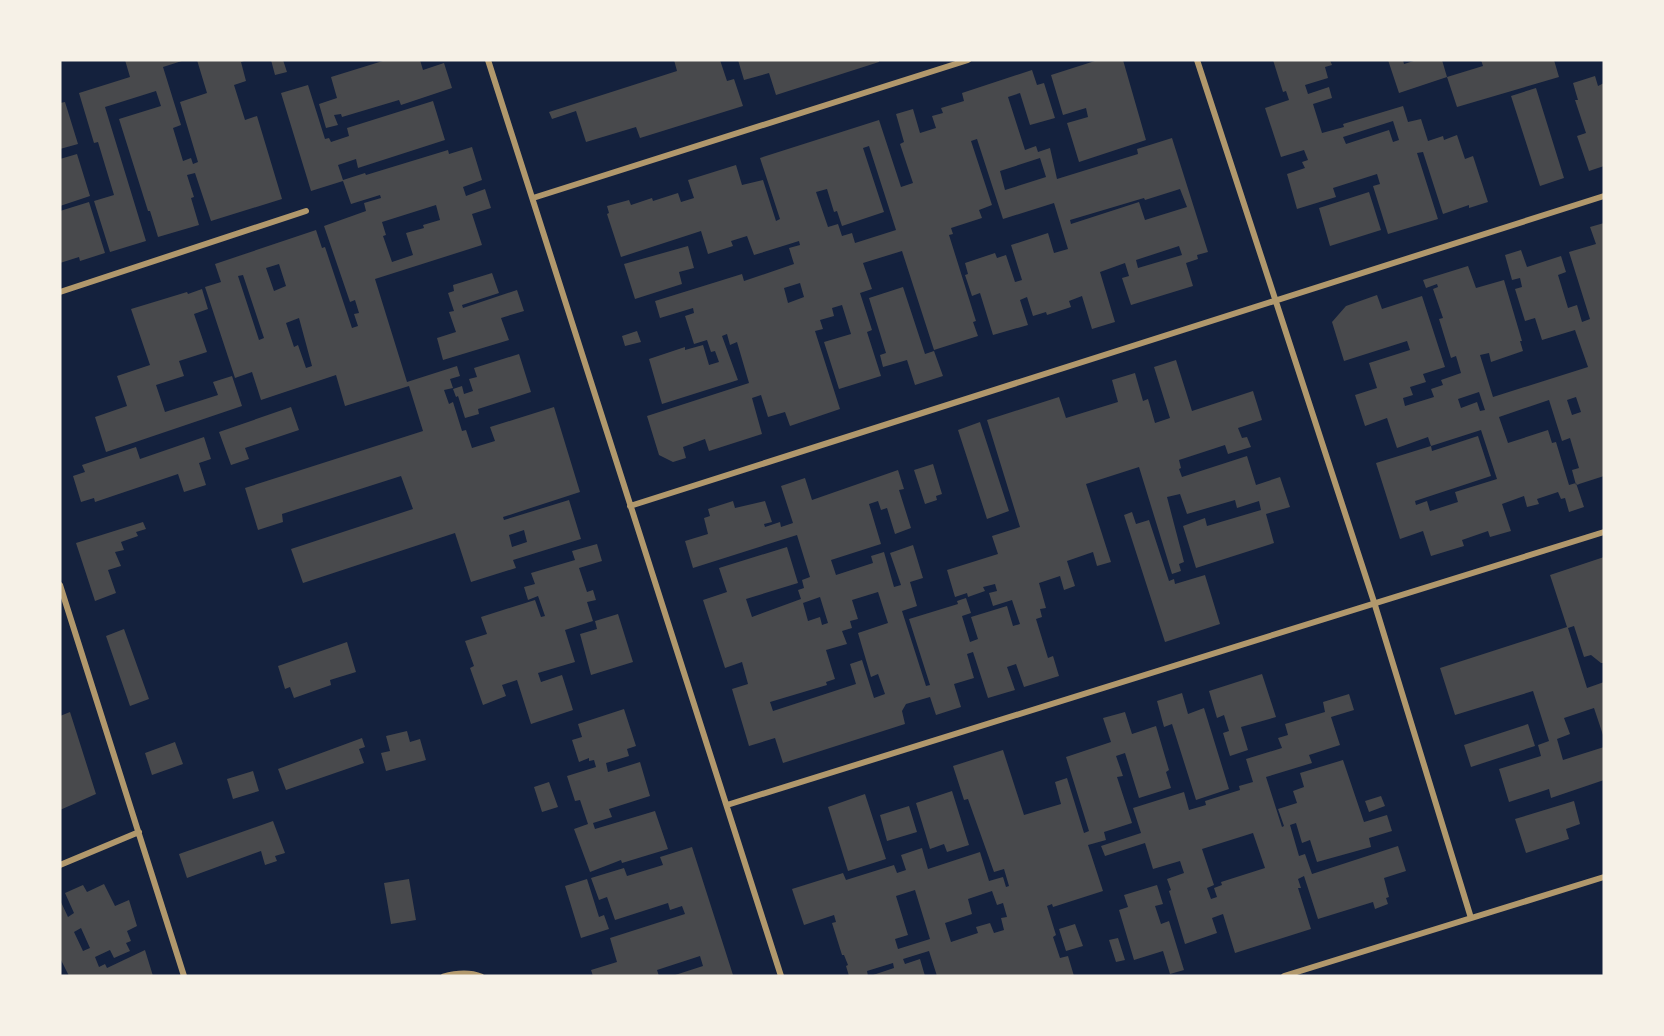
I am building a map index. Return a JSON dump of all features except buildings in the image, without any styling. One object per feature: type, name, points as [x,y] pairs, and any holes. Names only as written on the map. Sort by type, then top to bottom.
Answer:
[{"type":"street","points":[[489,60],[781,976]]},
{"type":"street","points":[[533,198],[968,60]]},
{"type":"street","points":[[1197,60],[1374,602],[1471,918]]},
{"type":"street","points":[[630,506],[1604,196]]},
{"type":"street","points":[[60,292],[306,212]]},
{"type":"street","points":[[727,805],[1604,532]]},
{"type":"street","points":[[60,585],[184,976]]},
{"type":"street","points":[[60,865],[139,832]]},
{"type":"street","points":[[1284,976],[1604,877]]},
{"type":"lane","points":[[443,976],[454,972],[472,972],[482,976]]}]
